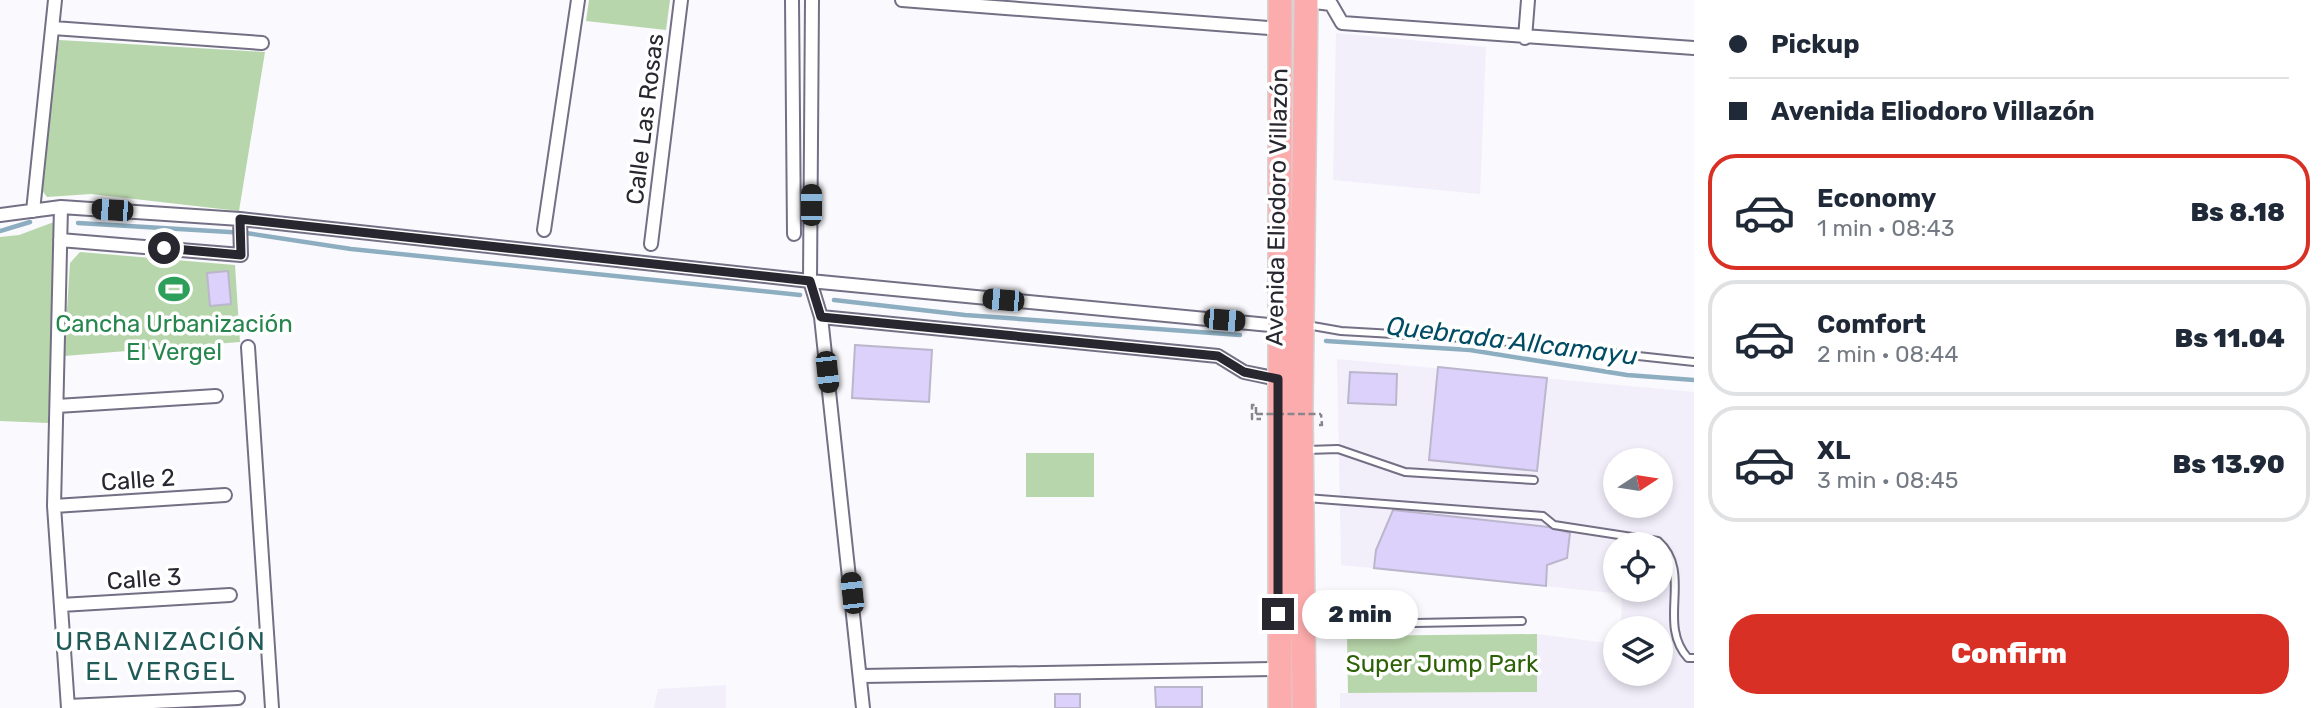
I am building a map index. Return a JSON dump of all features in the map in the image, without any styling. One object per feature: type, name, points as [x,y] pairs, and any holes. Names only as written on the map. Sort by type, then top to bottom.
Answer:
[{"type":"highway","name":"Avenida Eliodoro Villazón","points":[[1280,0],[1290,325],[1302,450],[1304,708]]},
{"type":"highway","name":"Avenida Eliodoro Villazón","points":[[1280,708],[1278,379],[1290,325],[1306,0]]},
{"type":"street","points":[[33,211],[55,0]]},
{"type":"street","points":[[544,230],[578,0]]},
{"type":"street","name":"Calle Las Rosas","points":[[651,244],[681,0]]},
{"type":"street","points":[[792,0],[794,234]]},
{"type":"street","points":[[813,0],[810,281],[821,317],[862,676],[863,708]]},
{"type":"street","points":[[902,0],[1281,29]]},
{"type":"street","points":[[1306,0],[1331,4],[1342,23],[1694,48]]},
{"type":"street","points":[[1525,38],[1528,0]]},
{"type":"street","points":[[53,28],[262,43]]},
{"type":"street","points":[[0,215],[61,207],[240,222],[810,281],[1290,325]]},
{"type":"street","points":[[61,207],[54,506],[68,707],[238,698]]},
{"type":"street","points":[[60,240],[241,255],[240,222]]},
{"type":"street","points":[[821,317],[1218,356],[1244,372],[1278,379]]},
{"type":"street","points":[[248,347],[272,708]]},
{"type":"street","points":[[57,406],[216,396]]},
{"type":"street","name":"Calle 2","points":[[54,506],[225,495]]},
{"type":"street","name":"Calle 3","points":[[61,606],[230,595]]},
{"type":"street","points":[[862,676],[1278,669]]},
{"type":"lane","points":[[1290,325],[1341,331],[1481,339],[1694,362]]},
{"type":"lane","points":[[1302,450],[1338,449],[1405,472],[1534,480]]},
{"type":"lane","points":[[1301,498],[1543,516],[1554,525],[1658,541],[1670,550],[1679,569],[1676,632],[1679,648],[1688,658],[1694,658]]},
{"type":"lane","points":[[1303,625],[1522,621]]},
{"type":"path","points":[[1252,419],[1252,405],[1256,405],[1256,414],[1321,414]]},
{"type":"shaded area","points":[[1336,33],[1486,47],[1480,194],[1333,180]]},
{"type":"shaded area","points":[[1337,359],[1694,392],[1694,708],[1340,708],[1340,693],[1537,692],[1537,634],[1603,642],[1603,686],[1673,686],[1673,616],[1621,616],[1622,602],[1673,602],[1673,532],[1603,532],[1603,592],[1341,565]]},
{"type":"shaded area","points":[[726,685],[726,708],[654,708],[658,689]]},
{"type":"green space","points":[[589,0],[670,0],[666,30],[586,21]]},
{"type":"green space","points":[[59,40],[265,52],[239,211],[91,194],[47,197],[41,189]]},
{"type":"green space","points":[[54,222],[57,248],[48,423],[0,421],[0,237],[19,235]]},
{"type":"green space","points":[[80,252],[235,265],[240,342],[64,356],[70,263]]},
{"type":"green space","points":[[1026,453],[1094,453],[1094,497],[1026,497]]},
{"type":"green space","name":"Super Jump Park","points":[[1537,634],[1537,692],[1348,693],[1347,636]]},
{"type":"building","points":[[228,271],[231,304],[210,306],[207,273]]},
{"type":"building","points":[[855,345],[932,350],[929,402],[852,398]]},
{"type":"building","points":[[1438,367],[1547,378],[1537,471],[1429,460]]},
{"type":"building","points":[[1350,372],[1397,374],[1396,405],[1348,403]]},
{"type":"building","points":[[1393,510],[1548,527],[1570,533],[1567,558],[1547,565],[1546,586],[1374,568],[1376,550]]},
{"type":"building","points":[[1155,687],[1202,687],[1202,707],[1156,707]]},
{"type":"building","points":[[1055,694],[1080,694],[1080,708],[1055,708]]},
{"type":"waterway","name":"Quebrada Allcamayu","points":[[0,231],[30,222]]},
{"type":"waterway","name":"Quebrada Allcamayu","points":[[78,223],[246,233],[351,249],[800,295]]},
{"type":"waterway","name":"Quebrada Allcamayu","points":[[834,300],[965,315],[1240,335]]},
{"type":"waterway","name":"Quebrada Allcamayu","points":[[1326,341],[1470,350],[1627,375],[1694,380]]},
{"type":"place","name":"Cancha Urbanización El Vergel","points":[[174,289]]},
{"type":"district","name":"URBANIZACIÓN EL VERGEL","points":[[161,656]]},
{"type":"route","points":[[164,248],[241,255],[240,219],[810,281],[821,317],[1218,356],[1244,372],[1278,379],[1278,614]]}]
